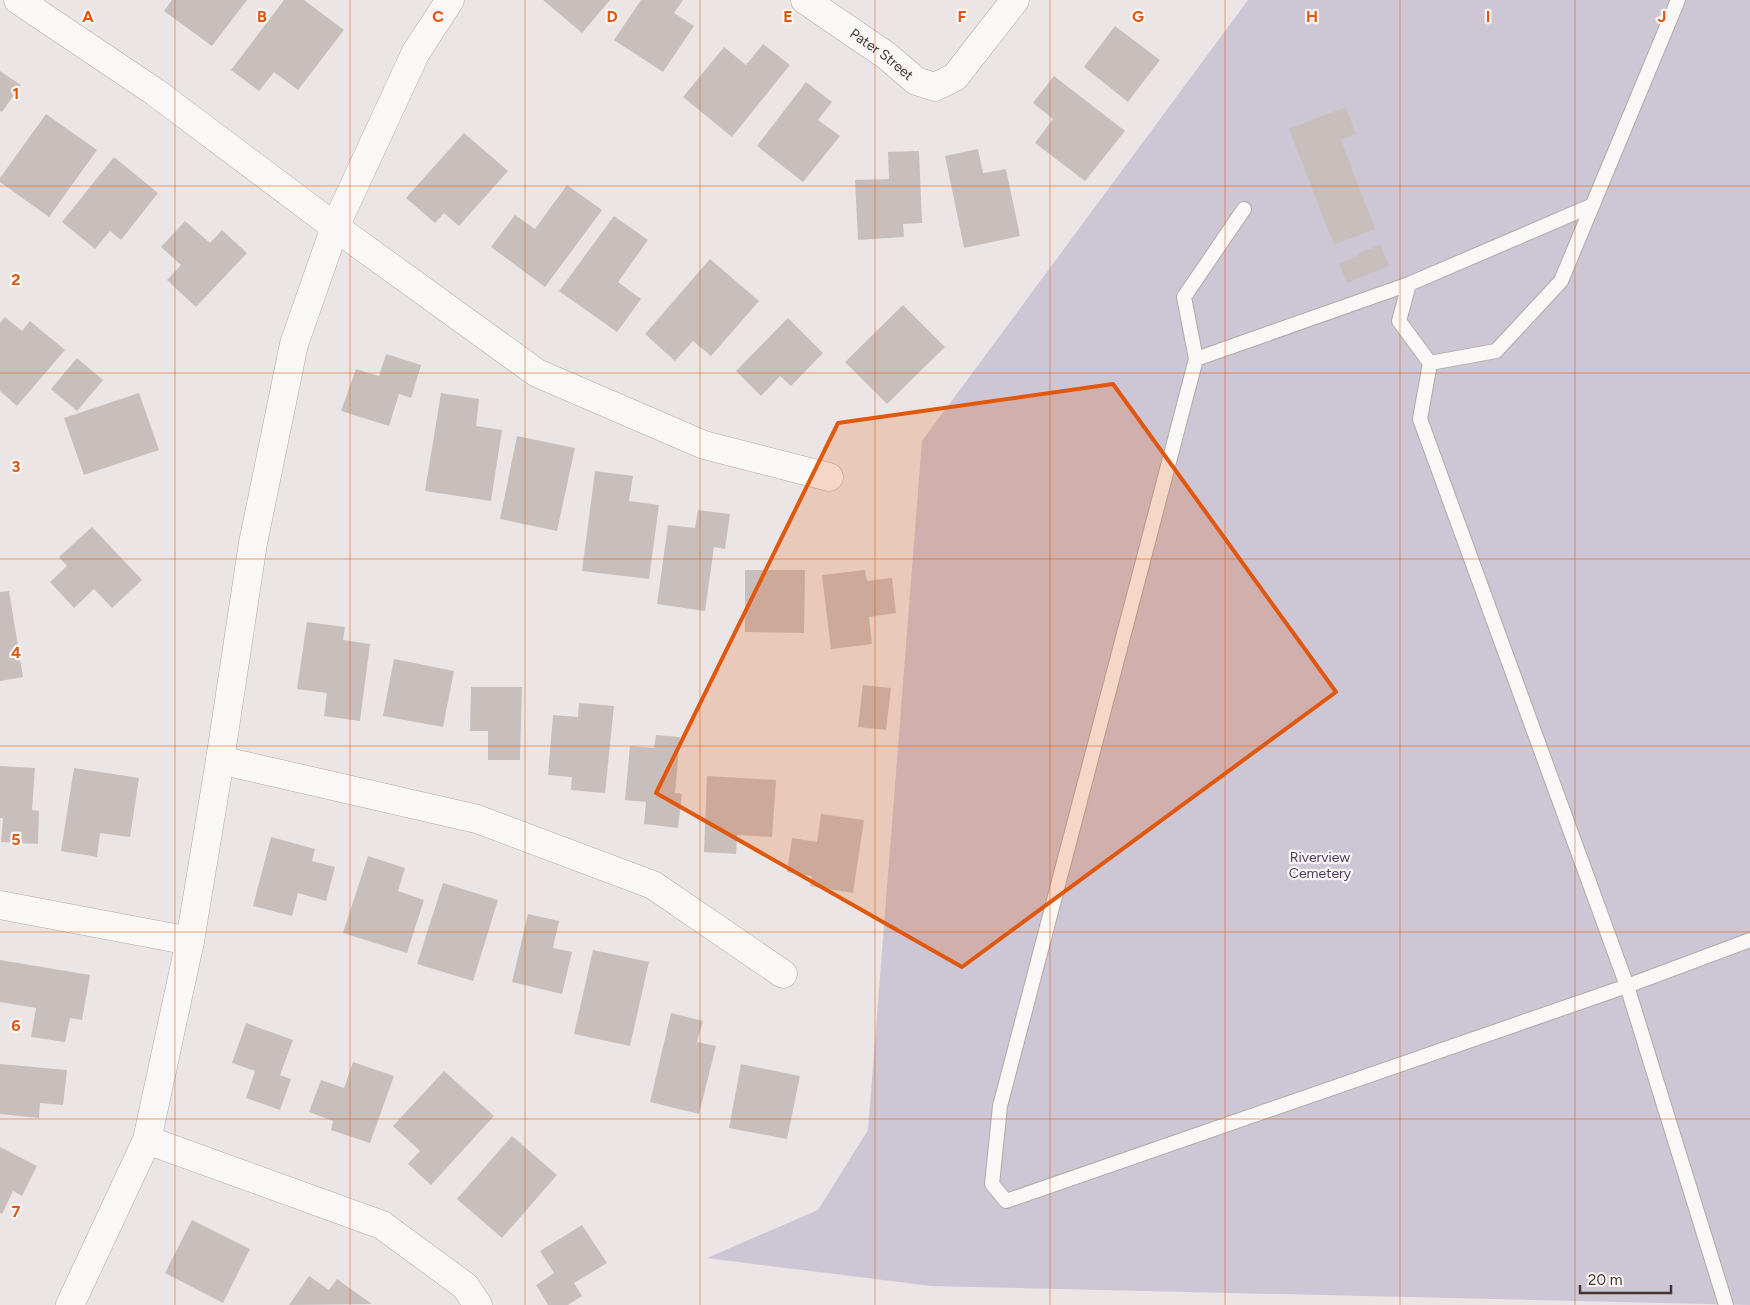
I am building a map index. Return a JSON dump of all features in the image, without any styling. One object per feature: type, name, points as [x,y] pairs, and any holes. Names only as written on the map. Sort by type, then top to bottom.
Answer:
[{"type":"street","points":[[18,0],[155,92],[335,227],[537,373],[704,445],[829,477]]},
{"type":"street","points":[[70,1305],[148,1140],[190,941],[253,542],[294,344],[335,227],[416,52],[450,0]]},
{"type":"street","name":"Pater Street","points":[[805,0],[887,56],[916,82],[935,87],[955,77],[1015,0]]},
{"type":"street","points":[[220,760],[477,819],[653,884],[783,974]]},
{"type":"street","points":[[0,905],[190,941]]},
{"type":"street","points":[[148,1140],[382,1225],[465,1286],[478,1305]]},
{"type":"lane","points":[[1430,363],[1496,351],[1561,281],[1678,0]]},
{"type":"lane","points":[[1196,359],[1408,284],[1593,205]]},
{"type":"lane","points":[[1244,209],[1184,297],[1196,359],[1000,1106],[992,1184],[1006,1202],[1628,986],[1750,940]]},
{"type":"lane","points":[[1408,284],[1399,321],[1430,363],[1420,419],[1628,986],[1726,1305]]},
{"type":"highlighted area","points":[[1113,384],[1336,692],[962,967],[656,793],[838,423]]},
{"type":"green space","name":"Riverview Cemetery","points":[[1248,0],[1750,0],[1750,1305],[931,1286],[707,1258],[818,1210],[868,1130],[922,441]]},
{"type":"building","points":[[172,0],[247,0],[212,46],[164,11]]},
{"type":"building","points":[[284,0],[304,0],[344,30],[298,90],[274,72],[259,91],[231,70]]},
{"type":"building","points":[[543,0],[610,0],[582,33]]},
{"type":"building","points":[[641,0],[683,0],[674,13],[694,26],[663,72],[614,40]]},
{"type":"building","points":[[1115,26],[1160,60],[1128,102],[1084,67]]},
{"type":"building","points":[[763,44],[790,65],[732,137],[683,97],[724,47],[746,65]]},
{"type":"building","points":[[0,71],[21,85],[2,112],[0,111]]},
{"type":"building","points":[[1054,76],[1125,131],[1085,181],[1035,143],[1053,119],[1033,103]]},
{"type":"building","points":[[806,82],[832,102],[818,120],[840,136],[803,182],[757,146]]},
{"type":"building","points":[[1346,107],[1356,134],[1341,140],[1375,229],[1334,245],[1289,129]]},
{"type":"building","points":[[46,114],[97,150],[49,217],[0,182],[0,178]]},
{"type":"building","points":[[464,133],[508,171],[459,226],[444,213],[435,223],[406,198]]},
{"type":"building","points":[[978,149],[983,173],[1006,169],[1020,236],[964,248],[945,156]]},
{"type":"building","points":[[919,151],[922,223],[903,224],[904,237],[858,240],[855,180],[889,179],[888,152]]},
{"type":"building","points":[[114,157],[158,193],[121,240],[110,231],[95,249],[62,222]]},
{"type":"building","points":[[567,185],[602,210],[545,287],[491,247],[515,215],[535,229]]},
{"type":"building","points":[[614,216],[648,240],[618,282],[641,299],[617,332],[559,291]]},
{"type":"building","points":[[185,221],[210,243],[222,230],[247,253],[196,307],[167,280],[181,265],[161,247]]},
{"type":"building","points":[[1380,245],[1389,266],[1347,283],[1339,264],[1358,256],[1357,254]]},
{"type":"building","points":[[710,259],[759,301],[711,356],[693,341],[675,361],[645,334]]},
{"type":"building","points":[[903,305],[945,347],[887,404],[845,362]]},
{"type":"building","points":[[5,317],[22,331],[30,321],[65,350],[17,406],[0,391],[0,323]]},
{"type":"building","points":[[788,318],[823,353],[791,386],[780,376],[761,396],[736,371]]},
{"type":"building","points":[[386,354],[421,365],[411,398],[399,394],[389,426],[341,411],[356,369],[379,376]]},
{"type":"building","points":[[77,358],[103,380],[77,411],[51,389]]},
{"type":"building","points":[[139,393],[159,450],[84,475],[64,418]]},
{"type":"building","points":[[441,393],[479,399],[476,426],[502,430],[491,501],[425,491]]},
{"type":"building","points":[[517,436],[575,448],[557,531],[500,519]]},
{"type":"building","points":[[595,471],[633,476],[629,501],[659,505],[649,579],[582,571]]},
{"type":"building","points":[[698,510],[730,514],[725,549],[714,547],[705,611],[657,604],[668,525],[695,528]]},
{"type":"building","points":[[92,527],[142,580],[112,608],[94,589],[74,608],[50,582],[67,566],[59,557]]},
{"type":"building","points":[[745,570],[805,570],[804,633],[745,632]]},
{"type":"building","points":[[865,570],[867,581],[892,578],[896,613],[869,617],[872,644],[831,649],[822,575]]},
{"type":"building","points":[[9,591],[23,677],[0,681],[0,592]]},
{"type":"building","points":[[307,622],[345,627],[343,640],[370,644],[360,721],[324,716],[327,693],[297,689]]},
{"type":"building","points":[[394,659],[454,671],[443,727],[383,716]]},
{"type":"building","points":[[863,685],[891,688],[886,730],[858,727]]},
{"type":"building","points":[[471,687],[522,687],[520,760],[488,760],[488,731],[470,731]]},
{"type":"building","points":[[579,703],[614,706],[605,793],[571,790],[572,777],[548,775],[553,715],[578,717]]},
{"type":"building","points":[[656,735],[680,737],[675,793],[682,794],[678,828],[644,824],[646,802],[625,800],[630,746],[654,748]]},
{"type":"building","points":[[0,766],[35,768],[32,810],[39,811],[38,844],[1,842],[3,818],[0,818]]},
{"type":"building","points":[[74,768],[139,778],[130,837],[100,833],[97,857],[61,851]]},
{"type":"building","points":[[707,776],[776,780],[772,837],[737,835],[736,854],[704,852]]},
{"type":"building","points":[[821,814],[864,820],[853,893],[810,886],[812,876],[787,872],[792,838],[817,842]]},
{"type":"building","points":[[271,837],[315,849],[312,861],[335,867],[326,901],[298,893],[292,916],[253,906]]},
{"type":"building","points":[[368,856],[405,868],[398,891],[424,900],[407,953],[343,933]]},
{"type":"building","points":[[443,883],[498,900],[473,981],[417,964]]},
{"type":"building","points":[[528,914],[559,921],[553,948],[572,952],[562,994],[512,982]]},
{"type":"building","points":[[593,950],[649,962],[630,1046],[574,1034]]},
{"type":"building","points":[[0,960],[90,975],[82,1020],[70,1018],[65,1042],[31,1037],[36,1008],[0,1002]]},
{"type":"building","points":[[671,1013],[703,1021],[697,1042],[716,1046],[699,1114],[650,1102]]},
{"type":"building","points":[[246,1023],[293,1040],[280,1075],[291,1079],[280,1110],[246,1098],[255,1071],[232,1063]]},
{"type":"building","points":[[353,1062],[394,1076],[370,1143],[331,1130],[333,1121],[309,1112],[321,1080],[344,1088]]},
{"type":"building","points":[[0,1064],[67,1070],[63,1105],[40,1103],[39,1118],[0,1114]]},
{"type":"building","points":[[741,1064],[800,1076],[787,1139],[729,1128]]},
{"type":"building","points":[[444,1071],[494,1116],[431,1185],[408,1164],[420,1151],[393,1126]]},
{"type":"building","points":[[512,1136],[557,1175],[502,1238],[457,1199]]},
{"type":"building","points":[[0,1147],[37,1166],[22,1196],[13,1191],[2,1214],[0,1213]]},
{"type":"building","points":[[192,1220],[250,1249],[223,1303],[165,1273]]},
{"type":"building","points":[[582,1225],[607,1263],[574,1283],[582,1296],[568,1305],[548,1305],[536,1285],[554,1273],[540,1251]]},
{"type":"building","points":[[309,1276],[329,1290],[337,1279],[372,1304],[289,1305]]}]
